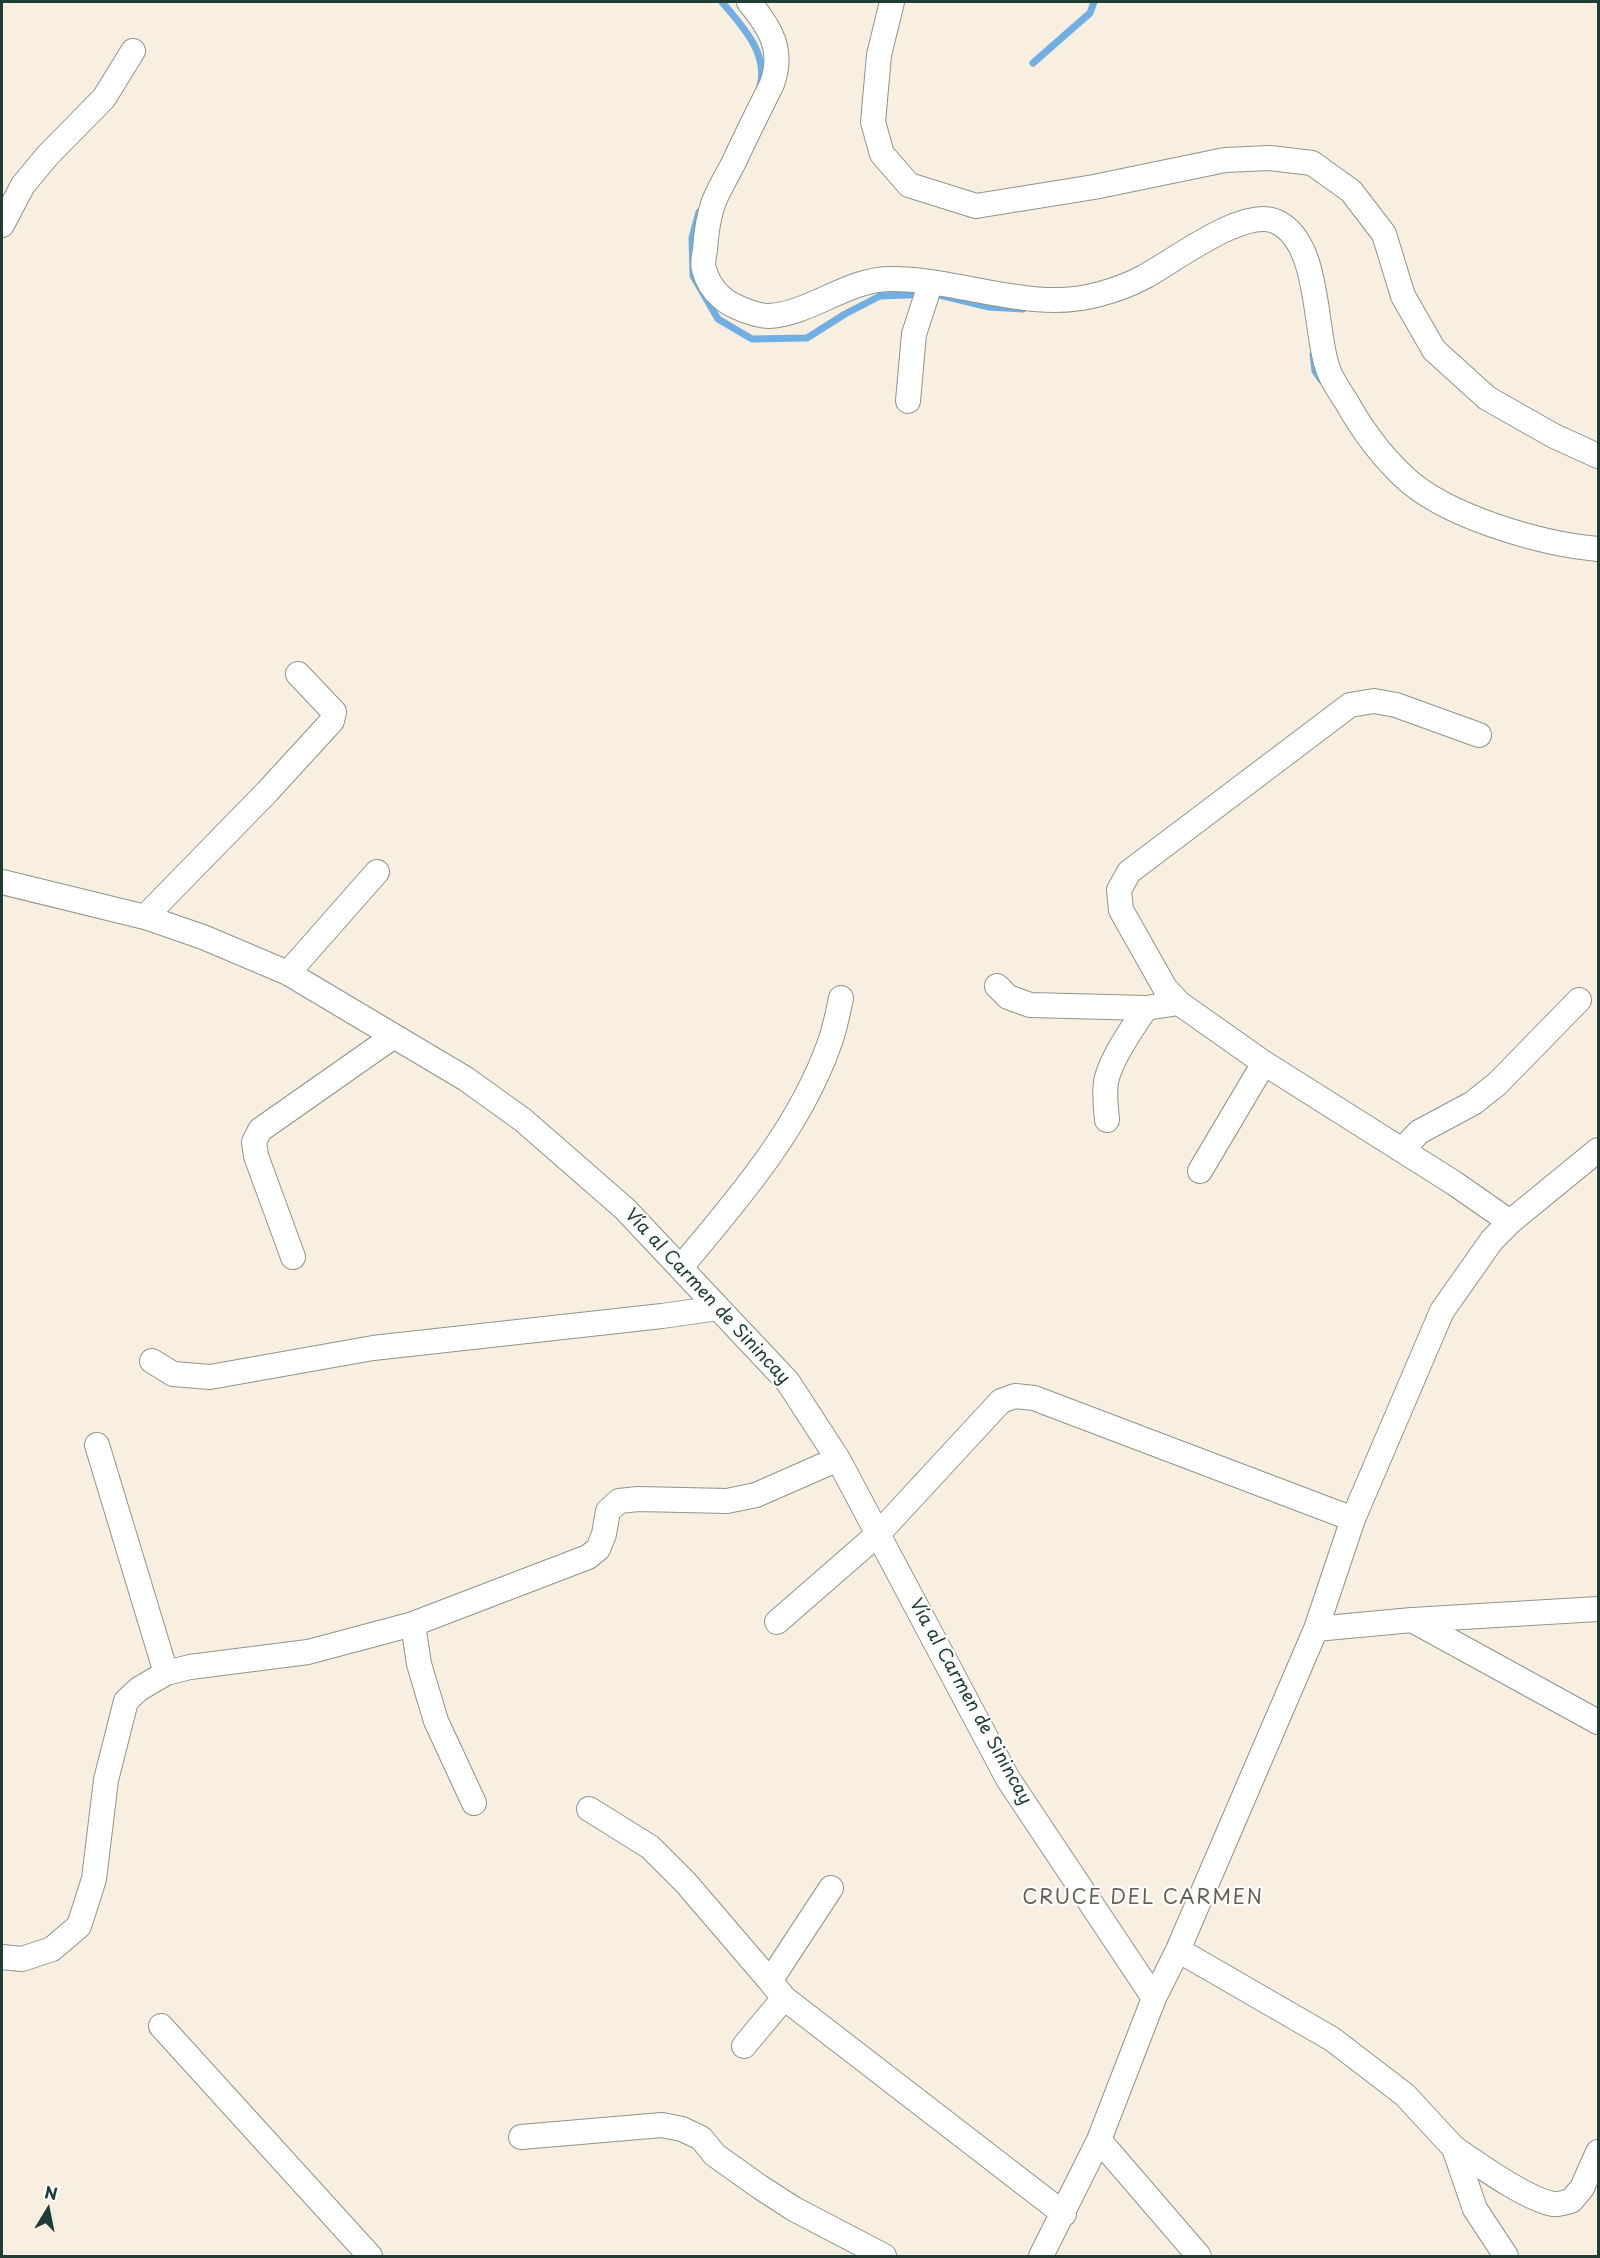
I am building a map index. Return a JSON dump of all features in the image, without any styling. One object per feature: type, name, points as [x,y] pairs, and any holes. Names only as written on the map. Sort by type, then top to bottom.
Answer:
[{"type":"street","points":[[749,2],[764,20],[773,38],[778,54],[777,71],[714,202],[707,226],[703,266],[710,286],[729,305],[766,316],[805,308],[842,289],[886,279],[931,282],[1004,295],[1066,302],[1101,294],[1142,279],[1245,220],[1259,218],[1273,220],[1290,230],[1302,247],[1313,291],[1327,368],[1360,427],[1403,477],[1430,497],[1489,524],[1562,545],[1599,549]]},
{"type":"street","points":[[892,2],[879,55],[873,122],[882,154],[909,185],[976,206],[1094,187],[1225,160],[1270,158],[1312,164],[1351,191],[1384,234],[1402,296],[1434,350],[1487,398],[1554,436],[1599,456]]},
{"type":"street","points":[[2,225],[24,185],[48,155],[104,98],[133,51]]},
{"type":"street","points":[[908,401],[914,334],[931,282]]},
{"type":"street","points":[[145,917],[332,722],[334,712],[298,674]]},
{"type":"street","points":[[1479,735],[1396,705],[1374,701],[1350,705],[1129,872],[1119,890],[1121,910],[1165,988],[1179,1003],[1264,1062],[1454,1183],[1510,1222]]},
{"type":"street","points":[[288,973],[377,872]]},
{"type":"street","name":"Vía al Carmen de Sinincay","points":[[2,882],[145,917],[202,937],[288,973],[466,1078],[523,1120],[625,1209],[788,1382],[838,1459],[1008,1779],[1154,1998]]},
{"type":"street","points":[[997,986],[1008,997],[1030,1005],[1146,1008],[1179,1003]]},
{"type":"street","points":[[681,1267],[773,1151],[806,1096],[830,1043],[841,998]]},
{"type":"street","points":[[1402,1150],[1419,1132],[1473,1103],[1497,1084],[1579,1000]]},
{"type":"street","points":[[1107,1120],[1105,1097],[1107,1080],[1127,1036],[1146,1008]]},
{"type":"street","points":[[293,1257],[256,1156],[254,1142],[260,1130],[394,1036]]},
{"type":"street","points":[[1200,1171],[1264,1062]]},
{"type":"street","points":[[1041,2256],[1100,2140],[1154,1998],[1178,1950],[1316,1629],[1353,1518],[1442,1311],[1492,1240],[1510,1222],[1599,1150]]},
{"type":"street","points":[[152,1361],[173,1374],[210,1377],[373,1348],[718,1308]]},
{"type":"street","points":[[777,1622],[878,1534],[1001,1401],[1014,1396],[1034,1398],[1353,1518]]},
{"type":"street","points":[[97,1445],[166,1673]]},
{"type":"street","points":[[2,1957],[22,1959],[52,1949],[79,1926],[94,1879],[106,1780],[126,1701],[139,1689],[166,1673],[190,1667],[308,1652],[413,1624],[588,1557],[598,1550],[608,1511],[619,1501],[638,1499],[727,1501],[756,1495],[838,1459]]},
{"type":"street","points":[[1316,1629],[1412,1620],[1599,1609]]},
{"type":"street","points":[[1412,1620],[1599,1722]]},
{"type":"street","points":[[413,1624],[419,1664],[436,1721],[474,1803]]},
{"type":"street","points":[[589,1809],[650,1847],[686,1883],[777,1989],[1064,2214]]},
{"type":"street","points":[[744,2046],[831,1888]]},
{"type":"street","points":[[1178,1950],[1332,2039],[1405,2095],[1454,2148],[1528,2194],[1554,2204],[1571,2201],[1582,2188],[1599,2152]]},
{"type":"street","points":[[161,2026],[370,2256]]},
{"type":"street","points":[[521,2137],[663,2126],[682,2129],[701,2138],[715,2155],[794,2209],[884,2256]]},
{"type":"street","points":[[1100,2140],[1199,2256]]},
{"type":"street","points":[[1454,2148],[1475,2210],[1506,2256]]},
{"type":"waterway","points":[[722,2],[745,30],[757,51],[761,62],[760,86]]},
{"type":"waterway","points":[[1033,63],[1090,13],[1094,2]]},
{"type":"waterway","points":[[699,212],[692,238],[693,276],[718,319],[752,339],[807,338],[845,314],[880,296],[935,294],[989,307],[1023,309]]},
{"type":"waterway","points":[[1313,355],[1315,371],[1321,380]]},
{"type":"district","name":"CRUCE DEL CARMEN","points":[[1143,1898]]}]
